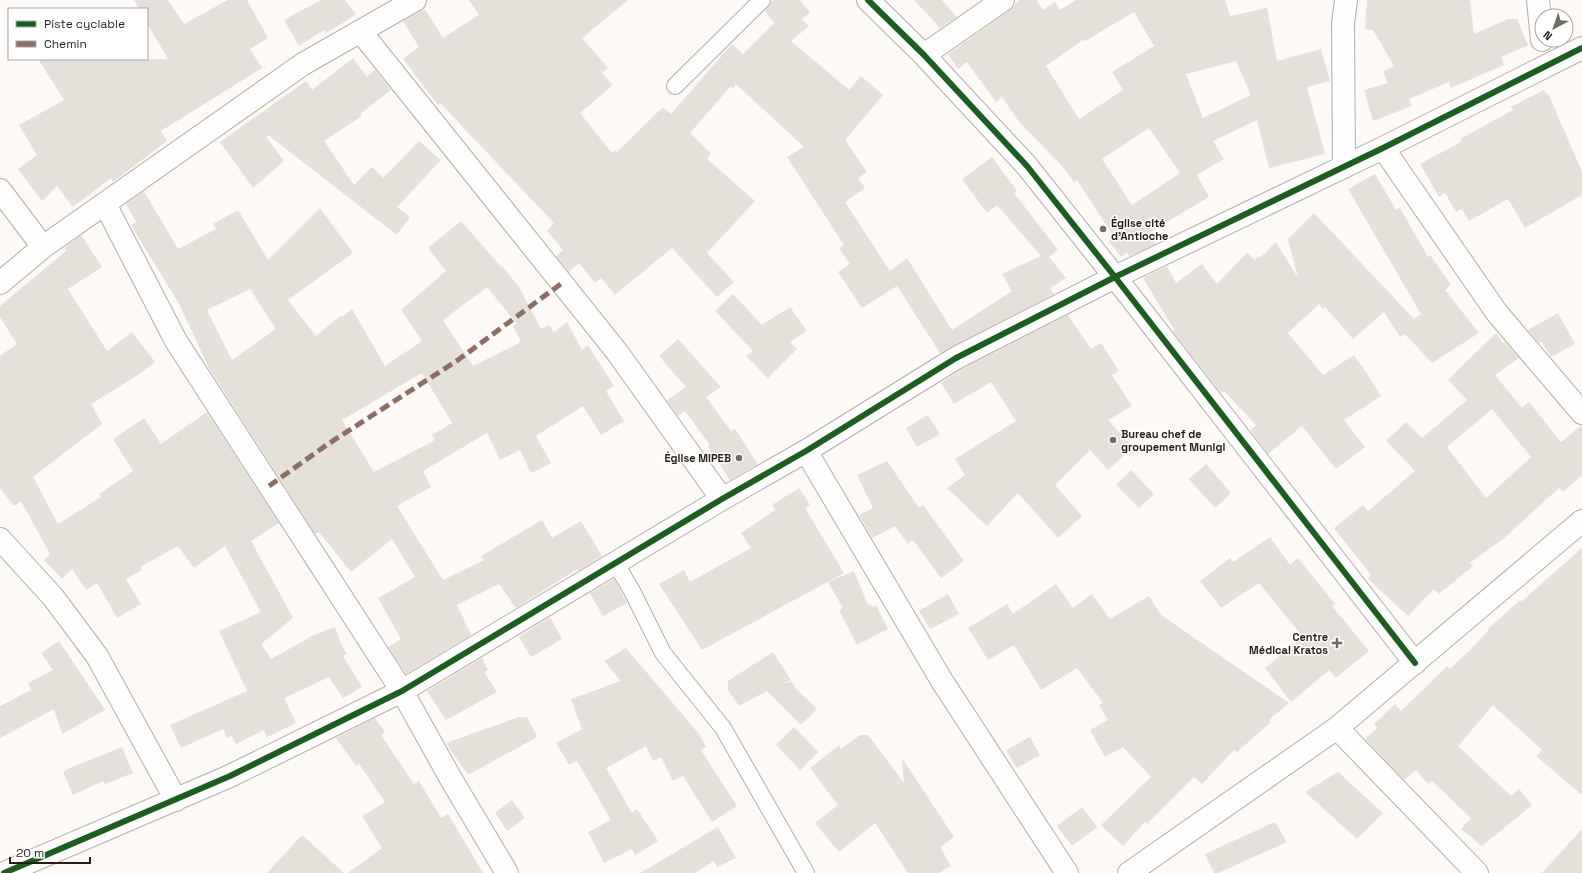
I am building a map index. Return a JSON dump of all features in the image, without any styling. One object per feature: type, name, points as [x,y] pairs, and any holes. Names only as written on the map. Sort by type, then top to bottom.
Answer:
[{"type":"street","points":[[0,283],[43,247],[303,64],[361,32],[392,6],[415,0]]},
{"type":"street","points":[[868,0],[924,55],[1027,166],[1415,663]]},
{"type":"street","points":[[924,55],[1003,0]]},
{"type":"street","points":[[1344,167],[1343,24],[1346,0]]},
{"type":"street","points":[[361,32],[617,352],[722,499]]},
{"type":"street","points":[[1543,48],[1545,68]]},
{"type":"street","points":[[4,873],[230,776],[402,691],[616,564],[722,499],[806,452],[956,358],[1115,277],[1384,148],[1582,48]]},
{"type":"street","points":[[1384,148],[1497,313],[1582,413]]},
{"type":"street","points":[[0,190],[43,247]]},
{"type":"street","points":[[104,204],[176,341],[402,691],[451,779],[507,873]]},
{"type":"street","points":[[806,452],[942,681],[1067,873]]},
{"type":"street","points":[[1129,873],[1337,728],[1582,521]]},
{"type":"street","points":[[0,540],[53,597],[97,656],[176,800]]},
{"type":"street","points":[[1337,728],[1477,873]]},
{"type":"lane","points":[[675,86],[762,0]]},
{"type":"lane","points":[[616,564],[632,591],[663,653],[723,728],[806,873]]},
{"type":"building","points":[[134,0],[168,0],[184,24],[228,0],[247,0],[268,38],[250,49],[262,68],[161,131],[167,141],[113,182],[111,178],[73,207],[57,186],[42,201],[18,169],[37,155],[19,125],[64,100],[39,60],[168,59],[148,25],[148,8],[138,8]]},
{"type":"building","points":[[321,0],[345,0],[356,14],[326,33],[324,30],[299,46],[284,20]]},
{"type":"building","points":[[469,0],[628,0],[582,38],[608,68],[602,73],[613,85],[580,113],[612,153],[615,150],[617,152],[663,107],[671,114],[732,44],[743,54],[774,23],[765,11],[773,0],[800,0],[810,13],[802,19],[809,26],[791,41],[849,90],[861,76],[883,95],[845,140],[867,172],[858,178],[865,188],[845,202],[890,271],[907,258],[952,330],[1012,291],[1002,274],[1041,256],[997,205],[987,213],[962,179],[992,157],[1017,191],[1014,193],[1058,250],[1049,257],[1066,278],[1050,288],[1054,294],[940,353],[897,286],[862,308],[838,272],[850,264],[839,248],[844,245],[787,157],[804,147],[736,84],[733,88],[731,86],[690,133],[711,154],[707,159],[755,201],[707,253],[734,282],[717,297],[672,248],[615,295],[601,278],[595,283],[579,263],[569,272],[556,256],[563,250],[547,231],[554,223],[440,103],[438,105],[403,59],[419,47],[403,21],[425,9],[443,38],[479,15]]},
{"type":"building","points":[[914,0],[942,0],[957,17],[940,28]]},
{"type":"building","points":[[1019,0],[1036,0],[1043,10],[1055,2],[1060,10],[1076,0],[1225,0],[1230,16],[1267,8],[1277,61],[1321,49],[1330,81],[1307,87],[1325,154],[1269,168],[1257,120],[1213,141],[1224,159],[1197,175],[1209,197],[1150,232],[1156,244],[1129,256],[1127,252],[1121,257],[1109,241],[1114,237],[1077,180],[1074,182],[1062,166],[1019,122],[1002,97],[996,102],[967,62],[958,69],[948,54],[1010,10]],"holes":[[[1134,12],[1154,46],[1112,72],[1123,90],[1079,119],[1046,66],[1084,39],[1085,41]],[[1236,61],[1251,95],[1203,118],[1186,74]],[[1149,128],[1180,173],[1132,205],[1102,159]]]},
{"type":"building","points":[[1367,0],[1470,0],[1474,34],[1508,19],[1517,19],[1528,45],[1501,57],[1504,65],[1451,88],[1449,82],[1409,99],[1412,106],[1373,121],[1364,90],[1388,83],[1383,71],[1394,66],[1373,30],[1365,29]]},
{"type":"building","points":[[353,58],[367,77],[375,70],[391,90],[360,114],[362,116],[324,141],[354,185],[372,167],[383,178],[419,141],[441,160],[397,207],[410,217],[397,235],[268,135],[266,137],[284,161],[253,188],[220,142],[306,81],[312,90]]},
{"type":"building","points":[[1544,90],[1547,94],[1548,93],[1582,172],[1582,195],[1525,228],[1508,199],[1469,221],[1462,209],[1456,212],[1445,193],[1439,197],[1420,164],[1461,142],[1460,139],[1513,110],[1511,107]]},
{"type":"building","points":[[1375,174],[1396,210],[1400,208],[1428,257],[1430,255],[1451,285],[1445,290],[1479,333],[1432,363],[1405,334],[1400,337],[1384,312],[1353,339],[1325,307],[1323,309],[1319,304],[1288,333],[1323,375],[1354,355],[1368,375],[1381,396],[1344,420],[1365,447],[1336,469],[1302,426],[1268,454],[1250,430],[1256,425],[1224,391],[1222,393],[1217,388],[1173,331],[1174,329],[1143,278],[1167,266],[1176,283],[1202,264],[1217,284],[1247,253],[1255,260],[1259,256],[1260,258],[1276,242],[1298,278],[1288,239],[1314,213],[1414,319],[1421,314],[1348,189]]},
{"type":"building","points":[[144,191],[178,249],[216,229],[213,224],[238,210],[268,260],[320,208],[353,253],[288,300],[316,336],[340,316],[342,317],[352,309],[385,366],[422,341],[401,310],[446,271],[428,248],[461,221],[519,287],[541,329],[549,325],[554,332],[567,322],[582,350],[588,345],[614,386],[606,391],[624,421],[601,435],[583,406],[536,436],[551,463],[531,473],[520,450],[500,460],[487,433],[423,471],[431,487],[397,506],[443,580],[484,560],[481,556],[542,520],[552,538],[581,521],[602,556],[578,571],[577,569],[516,608],[499,584],[457,605],[471,635],[406,674],[388,647],[401,639],[378,598],[415,577],[392,539],[351,572],[319,532],[315,534],[210,370],[179,304],[131,225],[136,222],[126,204]],"holes":[[[487,287],[517,324],[513,326],[521,342],[473,366],[443,320]],[[250,289],[276,329],[232,360],[207,310]],[[422,373],[452,423],[432,435],[435,440],[374,472],[342,420]]]},
{"type":"building","points":[[81,235],[102,267],[68,289],[107,351],[132,332],[155,362],[138,375],[91,404],[102,424],[33,477],[58,524],[101,497],[99,494],[133,471],[113,439],[144,418],[161,444],[207,412],[279,523],[251,541],[293,618],[261,644],[271,659],[312,636],[335,627],[342,646],[347,654],[343,656],[362,687],[343,698],[329,677],[284,698],[296,723],[267,737],[264,730],[236,744],[232,736],[227,738],[223,729],[181,748],[170,725],[247,691],[219,631],[261,612],[225,546],[194,568],[178,546],[140,567],[142,570],[126,579],[141,604],[117,618],[97,583],[86,590],[72,569],[62,579],[44,560],[50,554],[21,501],[14,506],[0,488],[0,356],[17,344],[0,317],[0,306],[66,251],[64,248]]},
{"type":"building","points":[[733,294],[762,325],[790,307],[807,331],[790,342],[797,349],[768,378],[746,356],[753,351],[715,311]]},
{"type":"building","points":[[1558,313],[1575,344],[1551,357],[1541,341],[1539,343],[1528,330]]},
{"type":"building","points":[[1068,315],[1091,349],[1101,343],[1119,371],[1112,375],[1132,406],[1108,420],[1133,447],[1108,470],[1090,450],[1055,485],[1082,516],[1058,538],[1018,493],[987,526],[947,488],[965,475],[955,459],[1016,421],[991,382],[954,404],[941,383],[962,369]]},
{"type":"building","points":[[1496,333],[1503,343],[1505,342],[1519,358],[1495,375],[1522,408],[1529,402],[1561,442],[1582,425],[1582,475],[1563,492],[1559,488],[1503,539],[1470,563],[1473,566],[1439,594],[1434,589],[1408,616],[1368,579],[1371,575],[1334,528],[1363,505],[1368,511],[1415,471],[1386,441],[1406,422],[1422,438],[1467,400],[1448,380]],"holes":[[[1492,409],[1531,457],[1486,498],[1447,447]]]},
{"type":"building","points":[[678,339],[721,387],[706,397],[731,431],[735,429],[758,464],[730,480],[708,447],[710,445],[685,411],[678,416],[667,400],[686,387],[659,356]]},
{"type":"building","points":[[928,415],[940,434],[917,447],[906,428]]},
{"type":"building","points":[[887,461],[919,508],[923,505],[964,561],[941,578],[913,540],[908,544],[895,526],[872,538],[859,515],[873,508],[857,475]]},
{"type":"building","points":[[1206,464],[1231,493],[1215,508],[1189,479]]},
{"type":"building","points":[[1131,470],[1154,494],[1139,508],[1116,485]]},
{"type":"building","points":[[799,488],[810,505],[805,508],[844,573],[702,650],[659,584],[684,570],[690,582],[751,548],[741,533],[775,510],[772,505]]},
{"type":"building","points":[[1270,537],[1290,565],[1298,558],[1335,604],[1332,606],[1369,651],[1336,678],[1329,670],[1291,702],[1265,668],[1303,637],[1259,583],[1221,608],[1200,581],[1230,558],[1233,562]]},
{"type":"building","points":[[1582,548],[1582,795],[1536,756],[1542,750],[1493,705],[1458,746],[1511,796],[1519,789],[1532,805],[1482,846],[1461,829],[1471,818],[1432,781],[1428,784],[1416,770],[1404,780],[1365,739],[1377,728],[1374,724],[1395,704],[1401,711],[1447,666],[1450,669],[1489,630],[1488,629],[1520,600],[1521,602]]},
{"type":"building","points":[[854,571],[868,605],[871,604],[872,607],[876,605],[888,629],[857,645],[839,610],[843,608],[828,582]]},
{"type":"building","points":[[614,579],[627,603],[603,616],[590,593]]},
{"type":"building","points":[[1056,584],[1073,608],[1092,594],[1110,619],[1149,596],[1161,615],[1289,703],[1270,719],[1271,722],[1237,752],[1234,750],[1202,784],[1194,777],[1147,824],[1145,822],[1123,846],[1101,825],[1151,777],[1123,747],[1105,757],[1090,730],[1108,720],[1099,705],[1103,703],[1077,668],[1041,690],[1014,645],[988,660],[968,628],[1007,604],[1013,614]]},
{"type":"building","points":[[948,594],[959,614],[930,629],[919,611]]},
{"type":"building","points":[[550,617],[562,639],[531,657],[519,637]]},
{"type":"building","points":[[59,641],[105,710],[62,734],[54,709],[0,738],[0,706],[31,690],[28,683],[53,670],[41,653]]},
{"type":"building","points":[[626,648],[699,734],[706,747],[701,750],[737,806],[712,822],[683,776],[673,781],[661,757],[653,761],[646,746],[606,768],[632,813],[637,809],[658,841],[635,855],[632,849],[604,863],[588,832],[611,820],[577,761],[569,765],[556,743],[582,729],[571,699],[621,681],[604,661]]},
{"type":"building","points":[[773,652],[791,680],[783,683],[792,682],[797,690],[817,709],[801,725],[767,691],[739,706],[728,690],[728,681]]},
{"type":"building","points":[[482,658],[488,670],[484,672],[497,692],[446,720],[427,691]]},
{"type":"building","points":[[519,717],[527,717],[537,737],[468,775],[446,743]]},
{"type":"building","points":[[375,718],[385,732],[381,735],[414,784],[419,781],[441,818],[448,814],[483,873],[348,873],[382,848],[362,816],[385,802],[359,764],[356,766],[336,738]]},
{"type":"building","points":[[794,727],[818,752],[800,770],[776,745]]},
{"type":"building","points":[[860,735],[868,735],[904,783],[902,758],[954,837],[940,847],[951,866],[939,873],[908,873],[875,823],[839,852],[815,823],[838,805],[810,768],[839,745],[841,749]]},
{"type":"building","points":[[1030,737],[1040,755],[1017,768],[1006,750]]},
{"type":"building","points":[[122,747],[133,773],[105,784],[103,781],[73,795],[63,772]]},
{"type":"building","points":[[1338,772],[1383,813],[1357,839],[1305,792]]},
{"type":"building","points":[[512,800],[525,818],[507,831],[495,813]]},
{"type":"building","points":[[1082,807],[1097,827],[1072,846],[1057,826]]},
{"type":"building","points":[[1275,822],[1287,842],[1218,873],[1214,873],[1205,854]]},
{"type":"building","points":[[718,827],[736,858],[717,867],[714,861],[695,873],[640,873]]},
{"type":"building","points":[[1582,829],[1582,873],[1542,873]]},
{"type":"building","points":[[302,835],[344,873],[267,873]]},
{"type":"marked path","points":[[269,486],[328,444],[458,360],[562,283]]},
{"type":"cycle path","points":[[868,0],[924,55],[1027,166],[1415,663]]},
{"type":"cycle path","points":[[4,873],[230,776],[402,691],[722,499],[806,451],[956,358],[1115,277],[1383,148],[1582,48]]},
{"type":"place","name":"Église cité d'Antioche","points":[[1103,229]]},
{"type":"place","name":"Bureau chef de groupement Munigi","points":[[1113,440]]},
{"type":"place","name":"Église MIPEB","points":[[739,458]]},
{"type":"place","name":"Centre Médical Kratos","points":[[1337,643]]}]
